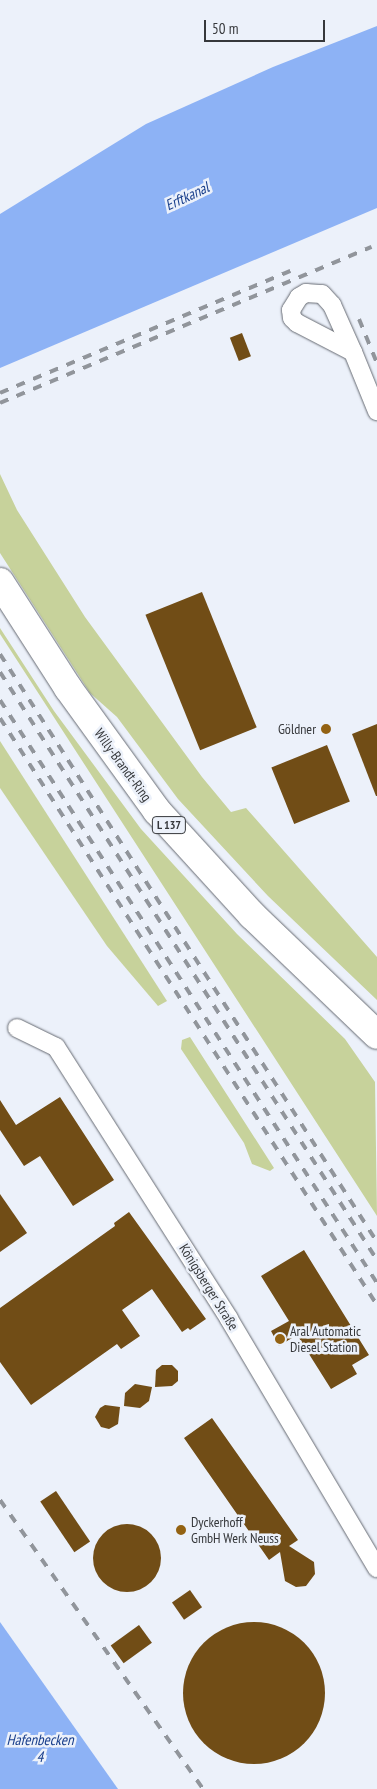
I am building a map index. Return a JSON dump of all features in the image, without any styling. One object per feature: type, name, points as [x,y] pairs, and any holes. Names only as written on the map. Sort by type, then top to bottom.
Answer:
[{"type":"main road","name":"Willy-Brandt-Ring","points":[[0,582],[73,696],[157,811],[252,915],[377,1035]]},
{"type":"street","points":[[353,352],[377,411]]},
{"type":"street","name":"Königsberger Straße","points":[[17,1028],[56,1047],[234,1327],[377,1568]]},
{"type":"green space","points":[[0,474],[17,510],[85,617],[202,777],[231,812],[246,808],[377,957],[377,1000],[268,896],[178,799],[117,717],[90,693],[0,553]]},
{"type":"green space","points":[[0,628],[54,711],[141,829],[237,934],[345,1039],[375,1082],[377,1216],[0,634]]},
{"type":"green space","points":[[0,741],[167,1001],[158,1006],[107,946],[0,788]]},
{"type":"green space","points":[[190,1037],[274,1168],[270,1171],[252,1164],[244,1143],[181,1049],[182,1040]]},
{"type":"water","name":"Erftkanal","points":[[377,26],[377,208],[0,368],[0,214],[146,124],[273,67]]},
{"type":"water","name":"Hafenbecken 4","points":[[0,1622],[118,1789],[0,1789]]},
{"type":"building","points":[[242,333],[251,356],[239,361],[230,338]]},
{"type":"building","points":[[202,592],[257,727],[200,750],[145,615]]},
{"type":"building","points":[[377,724],[377,796],[376,796],[352,734]]},
{"type":"building","points":[[327,745],[350,802],[294,824],[271,767]]},
{"type":"building","points":[[60,1097],[114,1180],[73,1206],[40,1156],[24,1166],[0,1130],[0,1100],[16,1125]]},
{"type":"building","points":[[0,1194],[27,1233],[0,1252]]},
{"type":"building","points":[[129,1212],[206,1319],[190,1330],[188,1328],[182,1332],[152,1289],[122,1310],[140,1336],[121,1349],[117,1344],[31,1405],[0,1362],[0,1308],[115,1226],[114,1223]]},
{"type":"building","points":[[304,1250],[369,1355],[352,1365],[357,1374],[331,1389],[297,1335],[279,1346],[271,1331],[289,1321],[261,1276]]},
{"type":"building","points":[[162,1365],[172,1365],[178,1371],[178,1381],[172,1386],[155,1387],[156,1370]]},
{"type":"building","points":[[135,1384],[152,1387],[149,1401],[140,1408],[124,1406],[125,1393]]},
{"type":"building","points":[[105,1405],[120,1407],[118,1424],[109,1429],[101,1427],[95,1417],[100,1408]]},
{"type":"building","points":[[212,1418],[298,1540],[289,1546],[314,1562],[315,1574],[306,1586],[296,1587],[285,1581],[280,1552],[269,1560],[184,1438]]},
{"type":"building","points":[[56,1491],[90,1542],[74,1552],[40,1502]]},
{"type":"building","points":[[134,1524],[146,1530],[155,1539],[161,1551],[159,1571],[151,1582],[134,1592],[120,1592],[103,1582],[95,1571],[93,1551],[103,1534],[114,1526]]},
{"type":"building","points":[[190,1590],[202,1607],[184,1620],[172,1603]]},
{"type":"building","points":[[254,1622],[281,1628],[293,1634],[304,1643],[313,1654],[319,1666],[325,1693],[319,1720],[313,1732],[304,1743],[293,1752],[281,1758],[254,1764],[227,1758],[215,1752],[204,1743],[195,1732],[189,1720],[183,1693],[189,1666],[195,1654],[204,1643],[215,1634],[227,1628]]},
{"type":"building","points":[[139,1625],[152,1643],[124,1663],[111,1646]]},
{"type":"railway","points":[[0,403],[372,247]]},
{"type":"railway","points":[[0,393],[290,271]]},
{"type":"railway","points":[[359,319],[377,363]]},
{"type":"railway","points":[[0,654],[377,1242]]},
{"type":"railway","points":[[0,672],[377,1260]]},
{"type":"railway","points":[[0,700],[377,1283]]},
{"type":"railway","points":[[0,718],[377,1305]]},
{"type":"railway","points":[[0,1500],[203,1789]]},
{"type":"place","name":"Göldner","points":[[326,729]]},
{"type":"place","name":"Aral Automatic Diesel Station","points":[[280,1339]]},
{"type":"place","name":"Dyckerhoff GmbH Werk Neuss","points":[[181,1530]]}]
